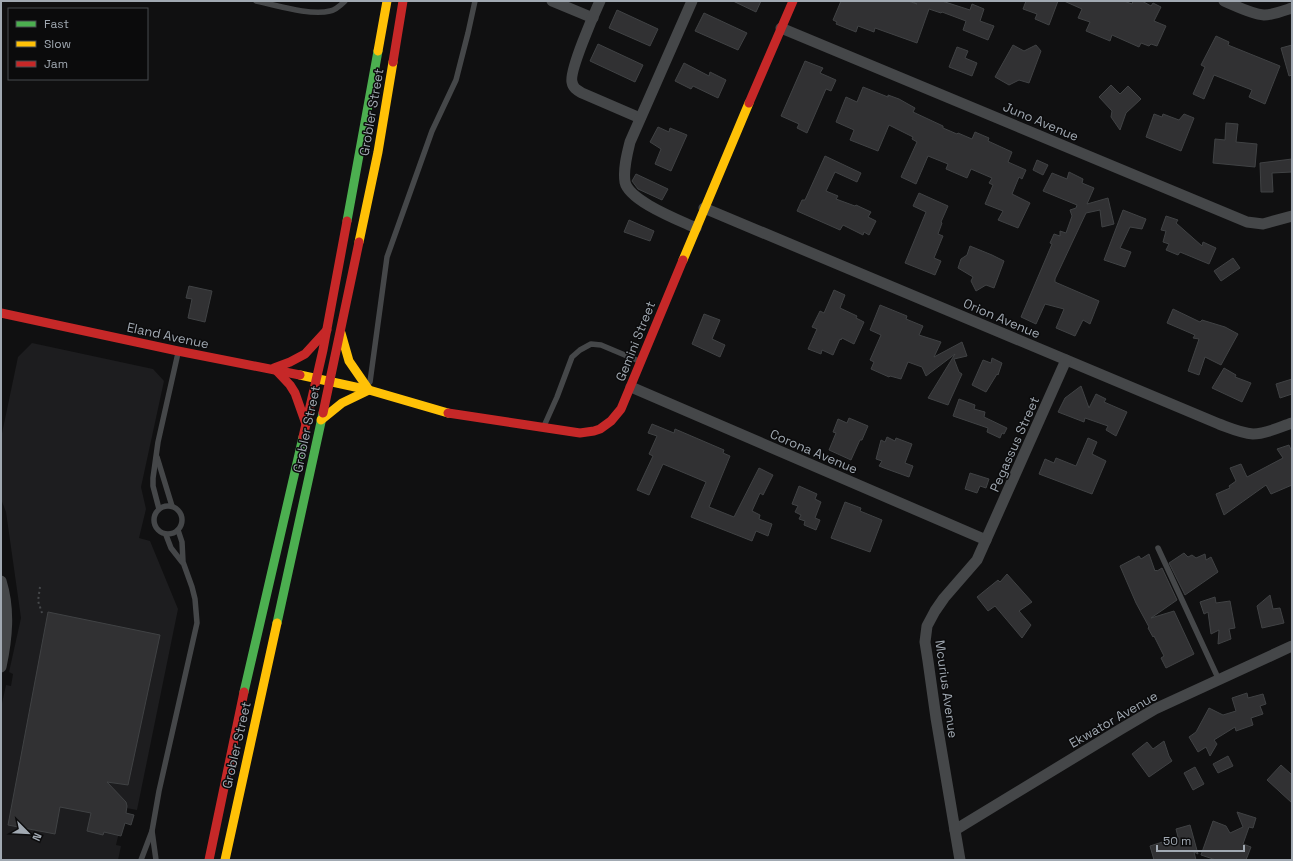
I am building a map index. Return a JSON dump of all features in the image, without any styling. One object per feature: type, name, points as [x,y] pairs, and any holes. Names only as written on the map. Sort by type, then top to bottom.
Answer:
[{"type":"main road","name":"Grobler Street","points":[[209,860],[245,687],[318,378],[387,1]]},
{"type":"main road","name":"Grobler Street","points":[[225,860],[330,380],[378,152],[404,1]]},
{"type":"main road","name":"Gemini Street","points":[[330,380],[451,414],[583,434],[594,432],[613,421],[621,409],[631,387],[704,208],[793,1]]},
{"type":"main road","name":"Eland Avenue","points":[[2,316],[330,380]]},
{"type":"main road","points":[[306,425],[295,392],[274,368],[305,354],[327,330]]},
{"type":"main road","points":[[321,420],[342,403],[369,390],[349,361],[340,331]]},
{"type":"street","points":[[552,1],[593,18]]},
{"type":"street","points":[[600,1],[571,76],[572,83],[575,89],[582,93],[640,118]]},
{"type":"street","points":[[692,1],[640,118],[627,155],[625,182],[628,188],[642,202],[696,228]]},
{"type":"street","points":[[1224,1],[1253,13],[1263,15],[1292,8]]},
{"type":"street","name":"Juno Avenue","points":[[781,28],[1247,222],[1263,224],[1292,216]]},
{"type":"street","name":"Orion Avenue","points":[[704,208],[1241,432],[1253,434],[1262,433],[1292,423]]},
{"type":"street","name":"Pegassus Street","points":[[986,540],[1066,360]]},
{"type":"street","name":"Corona Avenue","points":[[631,387],[986,540]]},
{"type":"street","name":"Mcurius Avenue","points":[[960,860],[936,718],[927,655],[926,632],[927,626],[935,611],[944,598],[977,560],[986,540]]},
{"type":"street","points":[[1,581],[7,603],[4,623],[6,642],[1,668]]},
{"type":"street","name":"Ekwator Avenue","points":[[955,830],[1155,709],[1292,646]]},
{"type":"lane","points":[[256,1],[292,9],[319,12],[331,11],[345,1]]},
{"type":"lane","points":[[369,390],[388,257],[432,131],[456,80],[475,1]]},
{"type":"lane","points":[[543,428],[557,397],[572,357],[580,350],[590,344],[601,345],[641,362]]},
{"type":"lane","points":[[159,509],[152,478],[158,442],[178,350]]},
{"type":"lane","points":[[156,455],[172,506],[182,516],[182,521],[178,530],[170,534],[166,534],[157,530],[153,522],[155,512],[167,506],[172,506]]},
{"type":"lane","points":[[178,530],[182,542],[182,562]]},
{"type":"lane","points":[[141,860],[152,831],[159,791],[197,623],[193,593],[182,562],[171,548],[166,534]]},
{"type":"lane","points":[[1158,548],[1219,680]]},
{"type":"lane","points":[[152,831],[156,860]]},
{"type":"path","points":[[40,587],[38,601],[42,613]]},
{"type":"shaded area","points":[[32,343],[153,369],[164,381],[141,487],[146,509],[139,538],[150,541],[178,609],[137,810],[126,808],[124,812],[116,845],[121,846],[118,860],[1,860],[1,708],[6,685],[11,686],[13,674],[9,672],[21,618],[6,512],[1,499],[1,438],[18,357]]},
{"type":"building","points":[[733,1],[761,1],[756,12]]},
{"type":"building","points":[[841,1],[908,1],[917,4],[911,1],[942,1],[970,10],[972,4],[984,9],[980,21],[994,26],[988,40],[963,30],[966,21],[929,9],[917,43],[875,28],[874,32],[858,26],[856,32],[836,24],[837,22],[833,20]]},
{"type":"building","points":[[1026,1],[1058,1],[1049,25],[1035,19],[1037,14],[1023,9]]},
{"type":"building","points":[[1064,1],[1124,1],[1132,4],[1133,1],[1142,1],[1151,6],[1153,3],[1161,7],[1154,21],[1166,26],[1157,46],[1151,44],[1149,46],[1141,43],[1139,47],[1112,35],[1110,41],[1086,31],[1090,22],[1078,18],[1082,9]]},
{"type":"building","points":[[617,10],[658,29],[650,46],[609,28]]},
{"type":"building","points":[[704,13],[747,33],[738,50],[695,31]]},
{"type":"building","points":[[1216,36],[1229,42],[1228,45],[1280,66],[1265,104],[1249,97],[1252,90],[1214,75],[1204,99],[1193,94],[1205,67],[1201,65]]},
{"type":"building","points":[[598,44],[643,65],[635,82],[590,61]]},
{"type":"building","points":[[1013,45],[1024,51],[1036,45],[1041,51],[1029,83],[1019,80],[1009,85],[995,77]]},
{"type":"building","points":[[1292,45],[1292,75],[1289,76],[1281,48]]},
{"type":"building","points":[[957,47],[968,51],[965,58],[977,63],[972,76],[949,67]]},
{"type":"building","points":[[805,61],[823,68],[820,73],[836,80],[831,91],[826,89],[807,133],[797,128],[799,124],[781,116]]},
{"type":"building","points":[[684,63],[709,76],[710,72],[726,80],[718,98],[693,86],[691,89],[675,81]]},
{"type":"building","points":[[1111,85],[1120,94],[1128,86],[1141,99],[1126,113],[1120,130],[1111,117],[1112,111],[1099,97]]},
{"type":"building","points":[[863,87],[888,97],[888,95],[899,99],[915,108],[913,112],[943,126],[943,128],[972,139],[975,132],[989,138],[988,141],[1012,152],[1008,162],[1026,170],[1022,179],[1019,177],[1012,194],[1030,203],[1018,228],[998,220],[1003,211],[985,204],[993,185],[989,183],[992,178],[971,169],[967,178],[946,169],[948,164],[928,156],[916,184],[901,177],[917,142],[912,139],[913,137],[889,125],[878,151],[850,140],[854,130],[836,122],[846,97],[857,102]]},
{"type":"building","points":[[1154,114],[1162,117],[1163,114],[1179,120],[1184,114],[1194,118],[1181,151],[1146,137]]},
{"type":"building","points":[[1226,123],[1238,124],[1236,142],[1257,144],[1255,167],[1213,163],[1215,139],[1225,140]]},
{"type":"building","points":[[658,127],[669,132],[670,128],[687,135],[671,171],[655,164],[661,149],[650,142]]},
{"type":"building","points":[[825,156],[861,173],[857,182],[835,172],[826,191],[838,196],[836,199],[855,206],[856,205],[871,212],[868,217],[876,221],[869,235],[864,232],[863,235],[843,225],[840,230],[797,211],[802,200],[805,200]]},
{"type":"building","points":[[1292,159],[1292,172],[1272,173],[1273,192],[1261,192],[1260,163]]},
{"type":"building","points":[[1037,160],[1048,165],[1043,175],[1033,170]]},
{"type":"building","points":[[1069,172],[1083,179],[1082,183],[1094,188],[1087,204],[1108,198],[1114,224],[1102,227],[1100,210],[1086,213],[1055,279],[1055,282],[1099,301],[1090,324],[1083,320],[1075,336],[1056,328],[1064,309],[1045,304],[1036,324],[1021,317],[1052,244],[1050,243],[1054,234],[1060,236],[1060,231],[1066,233],[1072,216],[1070,210],[1076,208],[1077,205],[1043,191],[1052,173],[1067,179]]},
{"type":"building","points":[[636,174],[668,189],[662,200],[638,189],[632,181]]},
{"type":"building","points":[[919,193],[948,206],[941,222],[942,223],[938,234],[943,236],[934,258],[941,261],[935,275],[905,263],[926,212],[913,206]]},
{"type":"building","points":[[1123,210],[1146,219],[1142,229],[1130,227],[1120,248],[1131,252],[1125,267],[1104,260]]},
{"type":"building","points":[[1166,216],[1178,220],[1176,223],[1202,246],[1203,242],[1216,248],[1209,264],[1180,252],[1178,255],[1166,250],[1169,244],[1163,242],[1166,231],[1161,230]]},
{"type":"building","points":[[629,220],[654,231],[650,241],[624,232]]},
{"type":"building","points":[[970,246],[1004,261],[994,288],[986,285],[976,291],[971,281],[973,277],[958,268],[961,259],[967,255]]},
{"type":"building","points":[[1233,258],[1240,268],[1221,281],[1214,271]]},
{"type":"building","points":[[189,286],[212,291],[205,322],[188,318],[192,299],[186,298]]},
{"type":"building","points":[[834,290],[845,295],[840,308],[857,316],[856,318],[864,322],[854,344],[842,338],[841,340],[840,339],[833,355],[822,350],[821,354],[808,349],[817,329],[812,327],[820,311],[824,313]]},
{"type":"building","points":[[880,305],[907,316],[906,319],[923,326],[919,335],[941,342],[934,357],[962,342],[967,356],[954,359],[959,372],[962,374],[948,405],[928,398],[955,354],[926,376],[922,367],[908,362],[901,379],[889,377],[871,369],[874,362],[870,360],[881,335],[870,330]]},
{"type":"building","points":[[1173,309],[1200,322],[1202,320],[1225,327],[1238,334],[1221,365],[1205,357],[1199,375],[1188,371],[1199,339],[1193,338],[1195,335],[1167,323]]},
{"type":"building","points":[[704,314],[720,320],[712,339],[725,345],[720,357],[692,344]]},
{"type":"building","points":[[992,358],[1002,363],[998,375],[997,374],[986,392],[972,385],[983,360],[991,363]]},
{"type":"building","points":[[1224,368],[1236,375],[1235,377],[1251,383],[1242,402],[1212,388]]},
{"type":"building","points":[[1292,379],[1292,394],[1280,398],[1276,384]]},
{"type":"building","points":[[1081,386],[1089,408],[1096,394],[1106,399],[1104,402],[1127,412],[1116,436],[1106,430],[1108,426],[1085,418],[1084,422],[1058,412],[1065,398]]},
{"type":"building","points":[[959,399],[975,405],[974,409],[985,412],[984,417],[1007,428],[1004,434],[1002,433],[1000,438],[987,432],[988,428],[953,416]]},
{"type":"building","points":[[849,418],[868,426],[851,460],[829,450],[836,433],[833,432],[838,419],[847,423]]},
{"type":"building","points":[[652,424],[674,433],[675,429],[724,450],[723,453],[730,456],[709,507],[734,517],[759,468],[773,475],[763,495],[760,493],[752,511],[760,515],[759,519],[772,524],[768,536],[756,531],[752,541],[691,517],[706,482],[663,464],[649,495],[637,490],[653,456],[649,454],[657,436],[648,433]]},
{"type":"building","points":[[887,437],[895,441],[896,438],[912,444],[905,463],[913,466],[909,477],[879,466],[882,461],[876,459],[881,440],[885,442]]},
{"type":"building","points":[[1088,438],[1097,442],[1092,454],[1106,461],[1092,494],[1039,474],[1045,459],[1054,463],[1056,458],[1076,466]]},
{"type":"building","points":[[1289,445],[1292,452],[1292,485],[1271,494],[1266,485],[1224,515],[1216,494],[1230,488],[1229,486],[1236,481],[1230,468],[1241,464],[1247,477],[1283,458],[1277,449]]},
{"type":"building","points":[[970,473],[989,479],[986,488],[980,486],[977,493],[965,489]]},
{"type":"building","points":[[799,486],[817,494],[815,499],[821,502],[815,518],[820,520],[816,530],[804,525],[805,521],[799,519],[801,515],[795,512],[798,506],[792,504]]},
{"type":"building","points":[[845,502],[861,508],[860,511],[882,520],[870,552],[831,538]]},
{"type":"building","points":[[1184,553],[1188,557],[1192,555],[1196,558],[1205,554],[1206,560],[1211,557],[1218,572],[1185,595],[1169,563]]},
{"type":"building","points":[[1149,554],[1155,571],[1162,568],[1177,600],[1151,618],[1174,611],[1194,654],[1166,668],[1161,658],[1164,656],[1154,636],[1153,637],[1148,628],[1149,627],[1136,603],[1120,566],[1139,556],[1141,559]]},
{"type":"building","points":[[1007,574],[1032,602],[1019,611],[1031,625],[1022,638],[995,606],[988,611],[977,597],[998,580],[1000,582]]},
{"type":"building","points":[[1270,595],[1273,609],[1280,608],[1284,623],[1262,628],[1257,606]]},
{"type":"building","points":[[1215,597],[1216,603],[1230,601],[1235,628],[1229,629],[1231,639],[1218,644],[1219,630],[1211,634],[1208,612],[1204,614],[1200,602]]},
{"type":"building","points":[[48,612],[160,635],[128,785],[107,782],[126,802],[126,813],[134,815],[131,825],[125,823],[121,836],[104,832],[103,835],[87,831],[91,813],[60,807],[55,834],[8,825]]},
{"type":"building","points":[[1247,693],[1248,698],[1263,694],[1266,704],[1260,706],[1263,714],[1251,718],[1253,725],[1236,731],[1235,727],[1214,740],[1217,744],[1210,756],[1206,747],[1198,752],[1189,737],[1196,732],[1209,708],[1223,715],[1236,711],[1232,698]]},
{"type":"building","points":[[1164,741],[1172,761],[1149,777],[1132,754],[1147,742],[1153,749]]},
{"type":"building","points":[[1228,756],[1233,766],[1218,773],[1213,764]]},
{"type":"building","points":[[1281,765],[1292,775],[1292,803],[1267,780]]},
{"type":"building","points":[[1195,767],[1204,784],[1193,790],[1184,773]]},
{"type":"building","points":[[1237,812],[1256,818],[1253,828],[1249,827],[1243,844],[1251,847],[1246,860],[1216,860],[1201,855],[1213,821],[1226,826],[1230,833],[1243,827]]},
{"type":"building","points":[[1190,825],[1198,854],[1194,852],[1196,860],[1154,860],[1150,846],[1178,837],[1176,829]]},
{"type":"traffic: fast","points":[[347,221],[378,51]]},
{"type":"traffic: fast","points":[[277,623],[323,413]]},
{"type":"traffic: fast","points":[[244,692],[303,437]]},
{"type":"traffic: slow","points":[[378,51],[387,1]]},
{"type":"traffic: slow","points":[[359,242],[378,152],[393,62]]},
{"type":"traffic: slow","points":[[683,260],[749,103]]},
{"type":"traffic: slow","points":[[321,420],[342,403],[369,390],[349,361],[341,333]]},
{"type":"traffic: slow","points":[[300,375],[369,390],[448,413]]},
{"type":"traffic: slow","points":[[225,860],[277,623]]},
{"type":"traffic: jam","points":[[393,62],[403,1]]},
{"type":"traffic: jam","points":[[749,103],[793,1]]},
{"type":"traffic: jam","points":[[303,437],[323,350],[347,221]]},
{"type":"traffic: jam","points":[[323,413],[359,242]]},
{"type":"traffic: jam","points":[[448,413],[580,433],[600,429],[611,421],[621,409],[683,260]]},
{"type":"traffic: jam","points":[[1,313],[178,351],[300,375]]},
{"type":"traffic: jam","points":[[306,424],[295,393],[290,385],[274,368],[305,354],[327,330]]},
{"type":"traffic: jam","points":[[209,860],[244,692]]}]
